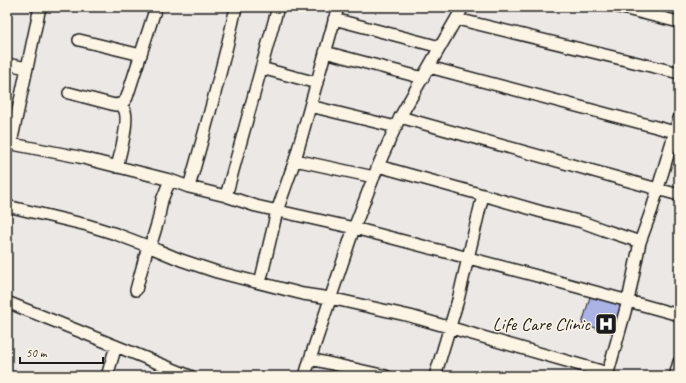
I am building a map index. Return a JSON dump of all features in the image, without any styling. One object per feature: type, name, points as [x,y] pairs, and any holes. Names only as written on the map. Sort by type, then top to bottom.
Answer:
[{"type":"street","points":[[40,7],[9,143],[79,157],[170,180],[189,187],[226,196],[256,206],[428,246],[679,315]]},
{"type":"street","points":[[69,93],[115,105],[124,102],[127,98],[156,7]]},
{"type":"street","points":[[189,187],[211,111],[236,7]]},
{"type":"street","points":[[226,196],[278,7]]},
{"type":"street","points":[[260,283],[278,211],[295,160],[338,7]]},
{"type":"street","points":[[305,376],[354,228],[378,166],[400,117],[463,7]]},
{"type":"street","points":[[618,7],[679,22]]},
{"type":"street","points":[[334,19],[440,47]]},
{"type":"street","points":[[457,19],[679,74]]},
{"type":"street","points":[[79,40],[141,55]]},
{"type":"street","points":[[325,52],[423,78]]},
{"type":"street","points":[[7,64],[27,68]]},
{"type":"street","points":[[429,67],[675,132]]},
{"type":"street","points":[[261,68],[317,83]]},
{"type":"street","points":[[118,167],[126,120],[124,109],[119,104]]},
{"type":"street","points":[[310,106],[396,127]]},
{"type":"street","points":[[400,117],[679,195]]},
{"type":"street","points":[[7,206],[87,225],[116,234],[201,268],[303,294],[330,298],[410,316],[563,360],[608,375],[628,301],[640,242],[652,209],[679,118]]},
{"type":"street","points":[[295,160],[374,177]]},
{"type":"street","points":[[378,166],[582,222],[640,242]]},
{"type":"street","points":[[136,290],[158,221],[162,200],[170,180]]},
{"type":"street","points":[[435,376],[450,328],[483,195]]},
{"type":"street","points":[[7,302],[190,376]]},
{"type":"street","points":[[107,376],[116,346]]},
{"type":"street","points":[[310,359],[386,376]]},
{"type":"street","points":[[675,376],[679,362]]},
{"type":"building","points":[[590,297],[621,305],[614,333],[582,324]]},
{"type":"place","name":"Life Care Clinic","points":[[606,324]]}]
